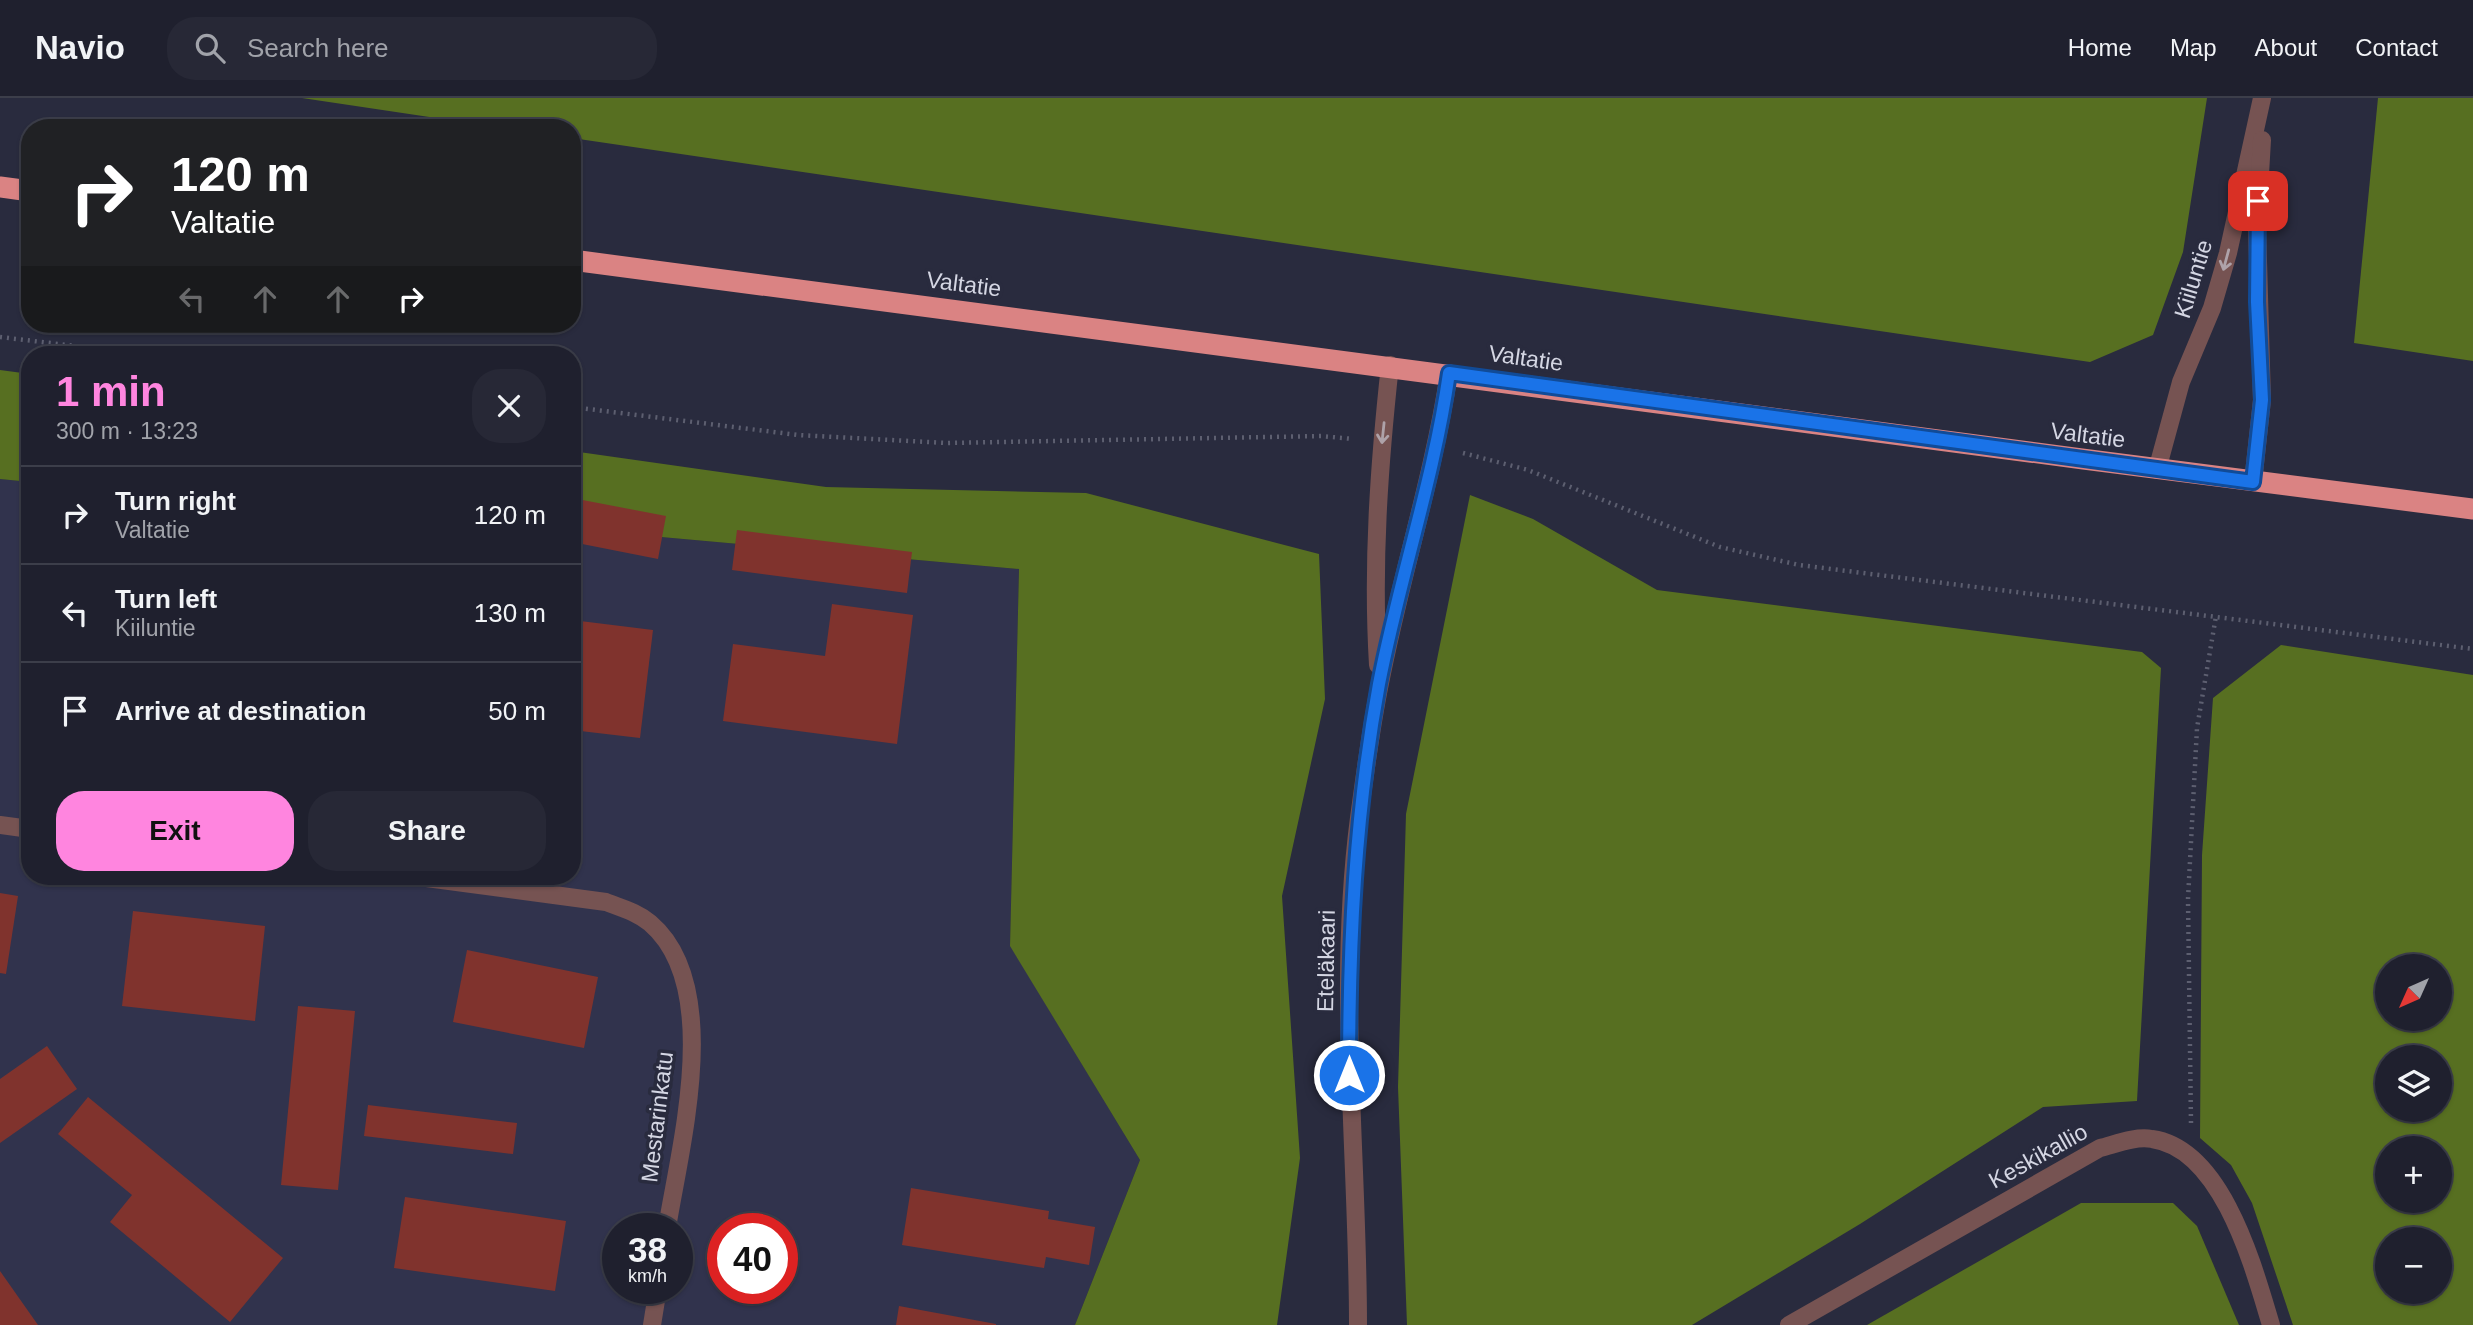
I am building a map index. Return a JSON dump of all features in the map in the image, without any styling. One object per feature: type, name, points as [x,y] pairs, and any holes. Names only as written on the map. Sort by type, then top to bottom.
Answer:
[{"type":"highway","points":[[0,187],[21,190]]},
{"type":"highway","name":"Valtatie","points":[[581,261],[1390,365],[2157,470],[2473,509]]},
{"type":"street","name":"Kiiluntie","points":[[2157,470],[2181,382],[2212,308],[2228,253],[2263,98]]},
{"type":"street","name":"Kiiluntie","points":[[2253,482],[2262,400],[2257,226],[2263,98]]},
{"type":"street","name":"Eteläkaari","points":[[1380,683],[1376,589],[1382,441],[1390,365]]},
{"type":"street","name":"Eteläkaari","points":[[1358,1325],[1349,1098],[1349,983],[1359,820],[1380,683],[1436,449],[1449,373]]},
{"type":"street","points":[[0,825],[21,828]]},
{"type":"street","name":"Mestarinkatu","points":[[479,885],[606,902],[635,913],[666,941],[686,986],[690,1015],[691,1065],[669,1213]]},
{"type":"street","name":"Keskikallio","points":[[1789,1325],[2100,1148],[2133,1140],[2153,1139],[2191,1159],[2214,1185],[2236,1219],[2271,1325]]},
{"type":"street","points":[[652,1325],[655,1304]]},
{"type":"path","points":[[0,337],[76,346]]},
{"type":"path","points":[[581,408],[798,435],[946,443],[1321,436],[1382,441]]},
{"type":"path","points":[[1436,449],[1528,470],[1720,547],[1786,562],[2473,649]]},
{"type":"path","points":[[2191,1159],[2188,899],[2197,728],[2216,616]]},
{"type":"shaded area","points":[[0,479],[21,481],[21,885],[581,885],[581,530],[1019,569],[1010,945],[1140,1160],[1075,1325],[0,1325]]},
{"type":"green space","points":[[302,98],[2207,98],[2183,252],[2153,335],[2090,362],[581,139],[581,119],[443,119]]},
{"type":"green space","points":[[2378,98],[2473,98],[2473,361],[2354,343]]},
{"type":"green space","points":[[0,370],[21,373],[21,481],[0,479]]},
{"type":"green space","points":[[581,452],[826,487],[1086,493],[1319,554],[1325,699],[1282,896],[1300,1158],[1277,1325],[1075,1325],[1140,1160],[1010,946],[1019,569],[581,530]]},
{"type":"green space","points":[[1470,495],[1533,519],[1657,590],[2142,652],[2161,668],[2137,1101],[2043,1107],[1860,1224],[1692,1325],[1407,1325],[1398,1087],[1406,814]]},
{"type":"green space","points":[[2281,645],[2473,675],[2473,1325],[2293,1325],[2252,1203],[2231,1165],[2200,1138],[2202,855],[2213,698]]},
{"type":"green space","points":[[2081,1203],[2173,1203],[2197,1226],[2239,1325],[1867,1325]]},
{"type":"building","points":[[581,500],[666,516],[658,559],[581,544]]},
{"type":"building","points":[[737,530],[912,552],[907,593],[732,570]]},
{"type":"building","points":[[832,604],[913,615],[897,744],[723,721],[733,644],[825,656]]},
{"type":"building","points":[[581,621],[653,630],[640,738],[581,731]]},
{"type":"building","points":[[0,893],[18,896],[6,974],[0,973]]},
{"type":"building","points":[[133,911],[265,926],[255,1021],[122,1006]]},
{"type":"building","points":[[467,950],[598,977],[584,1048],[453,1022]]},
{"type":"building","points":[[298,1006],[355,1011],[338,1190],[281,1185]]},
{"type":"building","points":[[47,1046],[77,1089],[0,1143],[0,1079]]},
{"type":"building","points":[[88,1097],[283,1258],[230,1322],[110,1222],[132,1195],[58,1134]]},
{"type":"building","points":[[368,1105],[517,1123],[513,1154],[364,1136]]},
{"type":"building","points":[[911,1188],[1049,1211],[1048,1219],[1095,1227],[1089,1265],[1046,1257],[1044,1268],[902,1245]]},
{"type":"building","points":[[405,1197],[566,1221],[555,1291],[394,1268]]},
{"type":"building","points":[[0,1271],[38,1325],[0,1325]]},
{"type":"building","points":[[899,1306],[996,1324],[996,1325],[896,1325]]},
{"type":"route","points":[[1349,1075],[1352,899],[1359,820],[1380,683],[1422,512],[1442,422],[1449,373],[2020,453],[2253,482],[2262,400],[2257,302],[2258,201]]}]
